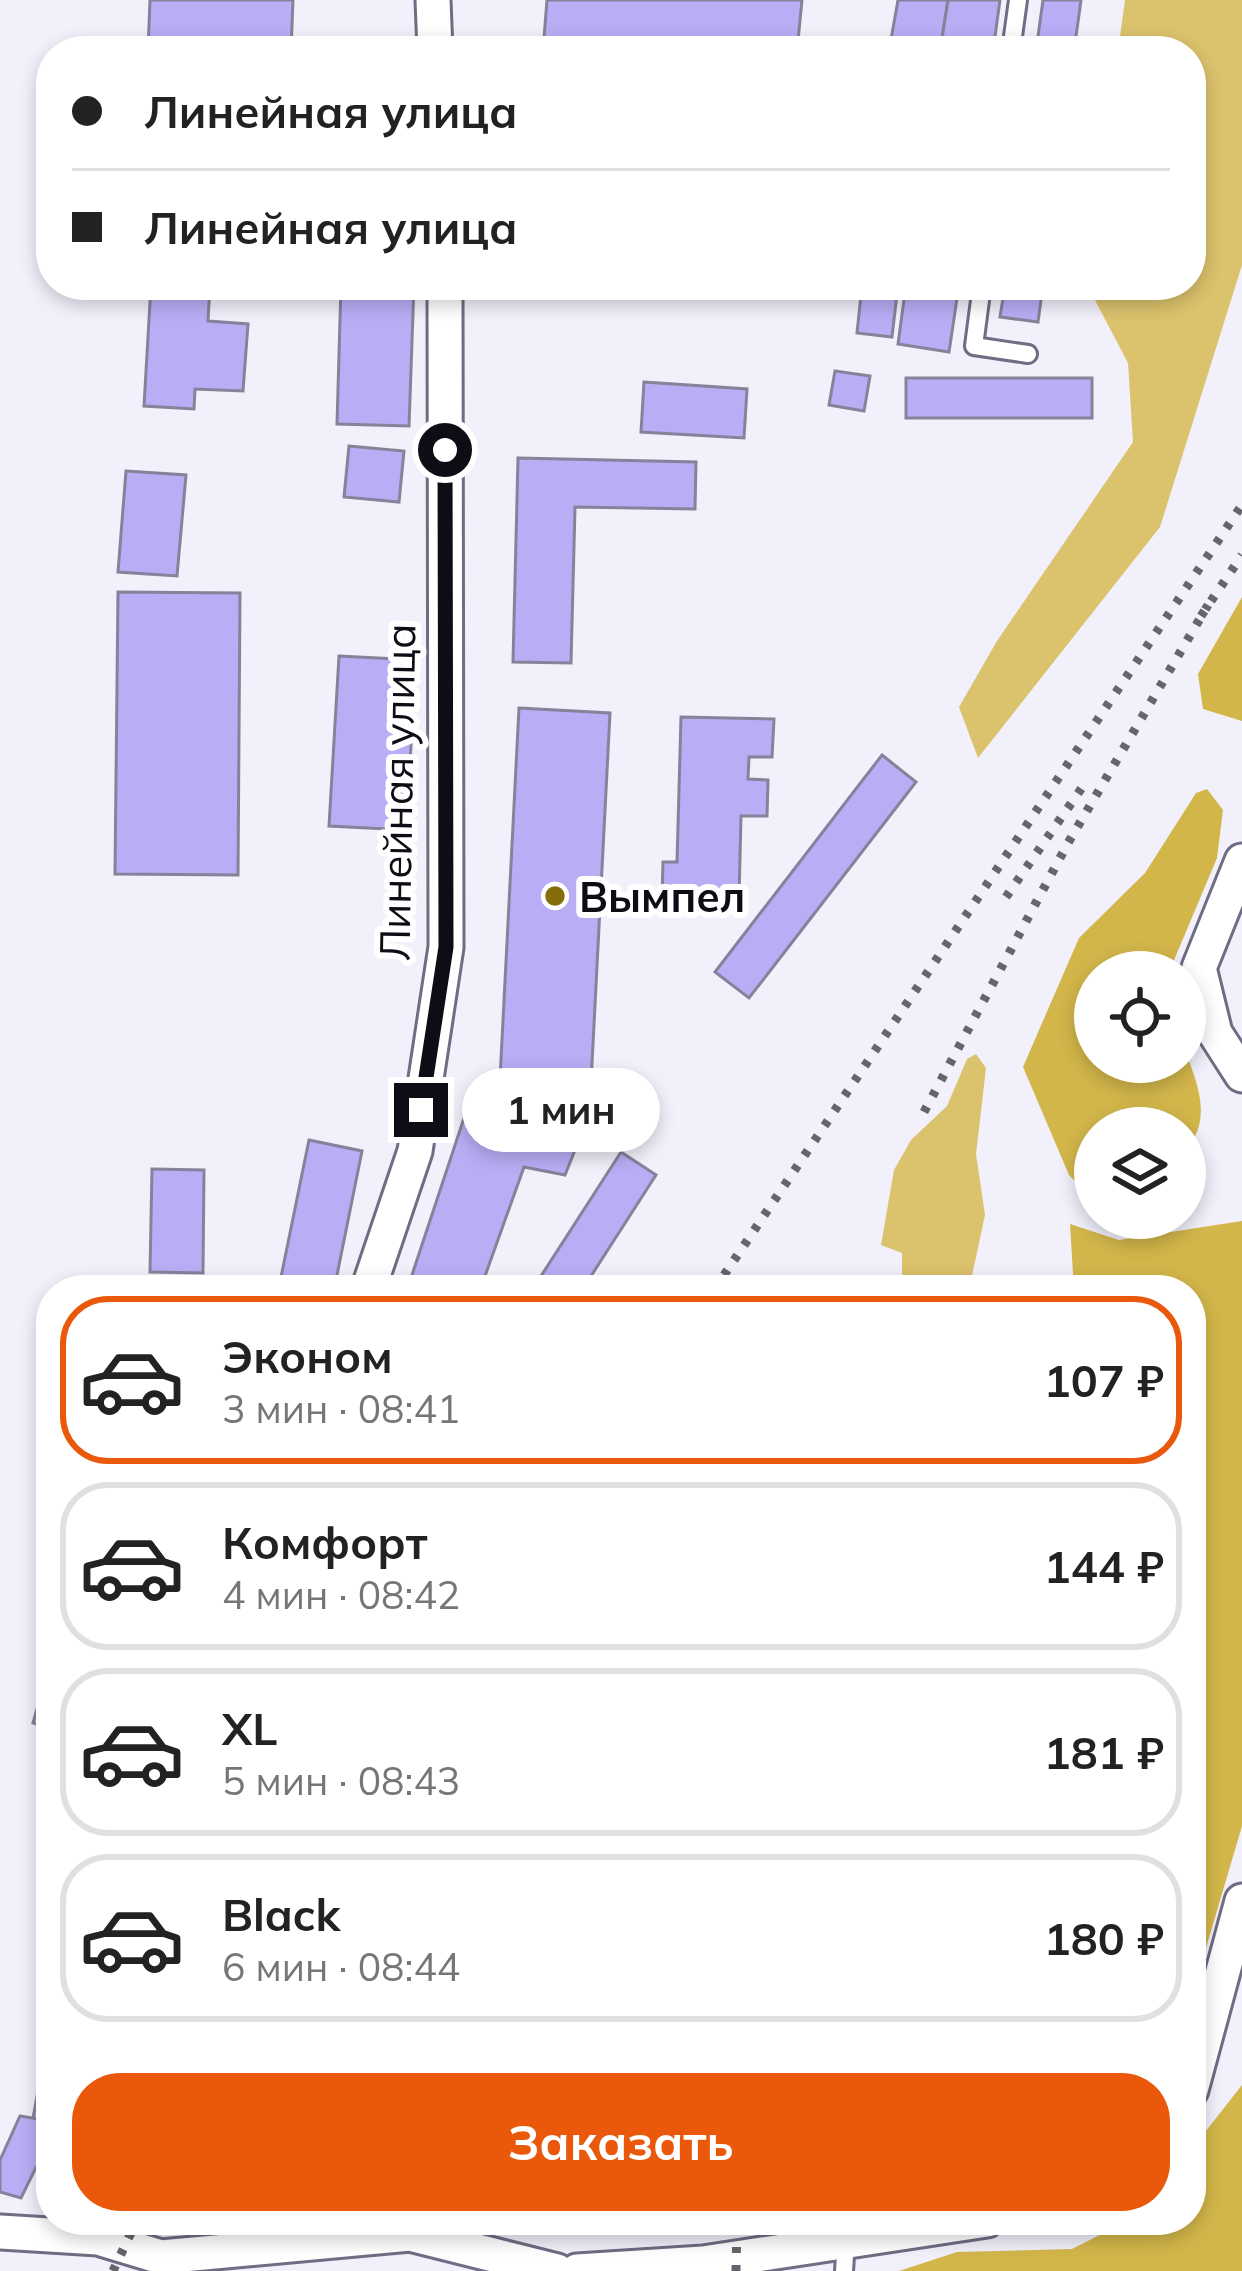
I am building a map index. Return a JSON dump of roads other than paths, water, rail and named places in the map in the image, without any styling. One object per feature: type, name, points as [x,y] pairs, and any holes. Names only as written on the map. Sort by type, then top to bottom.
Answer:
[{"type":"street","points":[[433,0],[434,36]]},
{"type":"street","name":"Линейная улица","points":[[373,1275],[415,1151],[446,947],[445,300]]},
{"type":"street","points":[[1242,861],[1199,968],[1215,1033],[1242,1075]]},
{"type":"street","points":[[1206,2034],[1242,1901]]},
{"type":"street","points":[[0,2232],[36,2230]]},
{"type":"street","points":[[90,2235],[161,2257],[399,2235]]},
{"type":"street","points":[[414,2235],[556,2271]]},
{"type":"street","points":[[577,2271],[845,2256],[927,2235]]},
{"type":"lane","points":[[1013,36],[1018,0]]},
{"type":"lane","points":[[980,300],[974,346],[1028,354]]},
{"type":"railway","points":[[724,1275],[1242,505]]},
{"type":"railway","points":[[1201,616],[1242,555]]},
{"type":"railway","points":[[924,1112],[1068,843],[1208,605]]},
{"type":"railway","points":[[1006,897],[1088,779]]},
{"type":"railway","points":[[113,2271],[130,2235]]},
{"type":"railway","points":[[736,2271],[737,2235]]},
{"type":"place","name":"Вымпел","points":[[555,896]]}]
